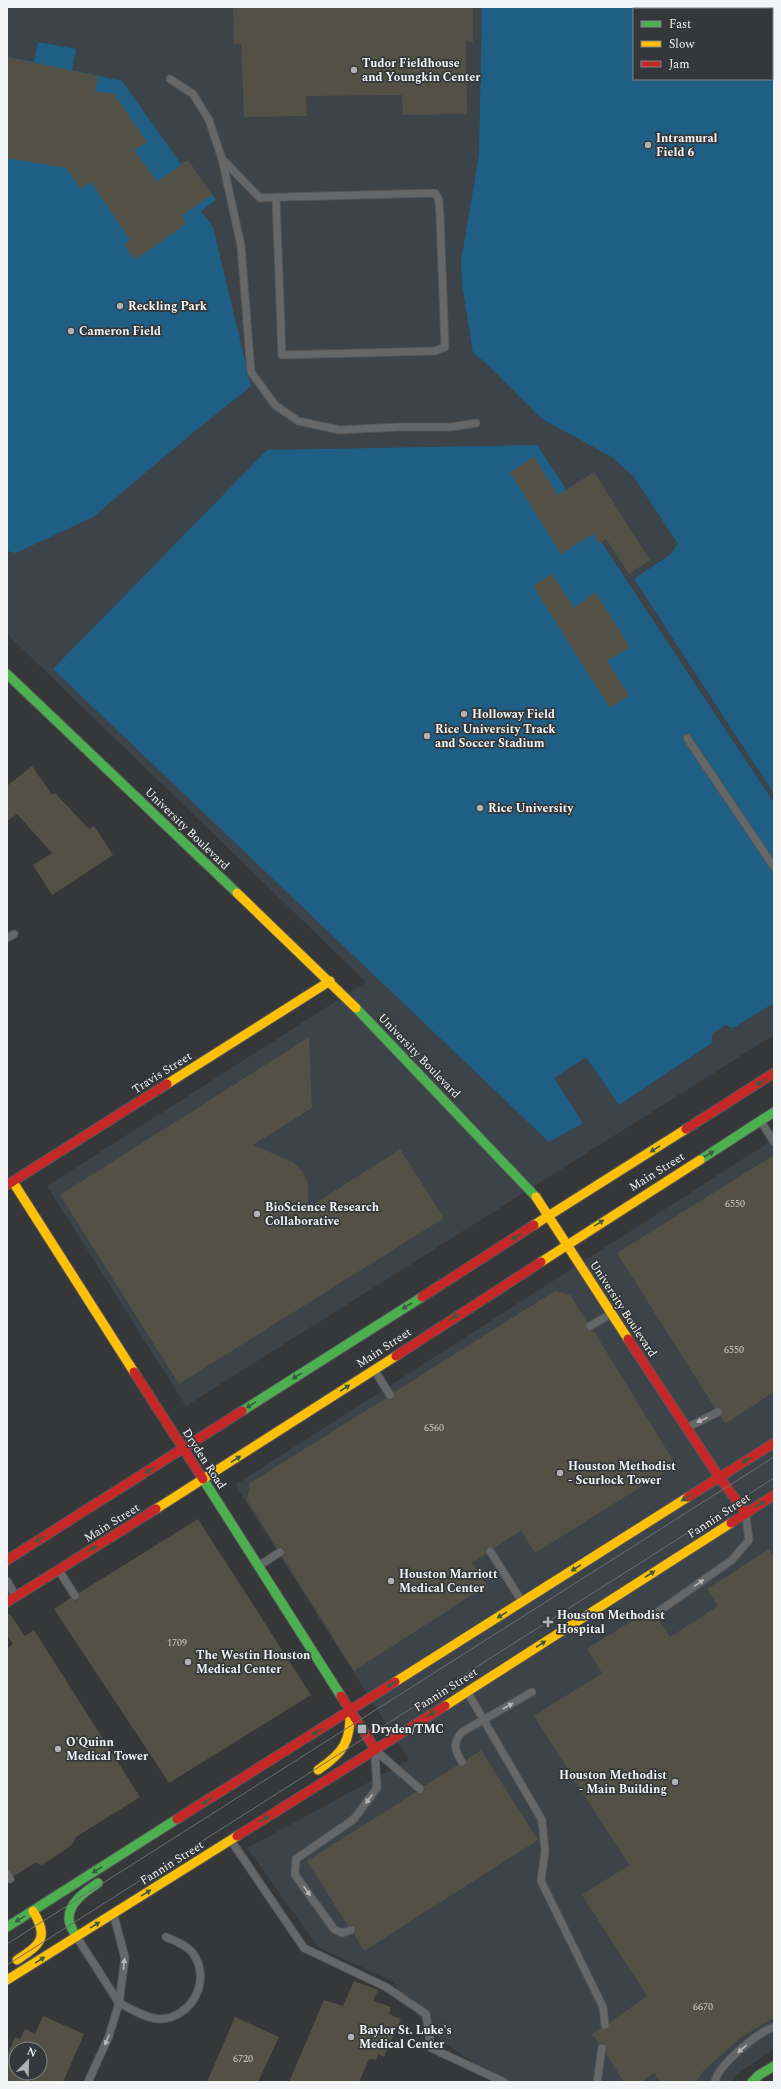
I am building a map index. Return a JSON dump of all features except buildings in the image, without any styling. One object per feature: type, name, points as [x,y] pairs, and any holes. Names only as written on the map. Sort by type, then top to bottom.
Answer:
[{"type":"main road","name":"University Boulevard","points":[[7,674],[330,981],[532,1191],[719,1477],[746,1513]]},
{"type":"main road","name":"Travis Street","points":[[10,1184],[330,981]]},
{"type":"main road","name":"Main Street","points":[[7,1560],[774,1073]]},
{"type":"main road","name":"Main Street","points":[[7,1602],[203,1480],[566,1244],[774,1112]]},
{"type":"main road","name":"Dryden Road","points":[[10,1184],[183,1449],[375,1749]]},
{"type":"main road","points":[[7,1927],[774,1443]]},
{"type":"main road","name":"Fannin Street","points":[[7,1980],[467,1692],[774,1495]]},
{"type":"main road","points":[[310,1776],[335,1759],[345,1747],[351,1727],[350,1711]]},
{"type":"main road","points":[[231,1840],[232,1829],[235,1825]]},
{"type":"main road","points":[[135,1859],[143,1841]]},
{"type":"main road","points":[[77,1937],[69,1919],[73,1906],[83,1893],[109,1876]]},
{"type":"main road","points":[[7,1967],[35,1948],[42,1938],[42,1925],[33,1911]]},
{"type":"main road","points":[[752,2082],[759,2075],[774,2066]]},
{"type":"lane","points":[[170,79],[193,94],[209,120],[222,159],[241,246],[251,372],[275,405],[298,421],[340,430],[398,427],[452,427],[476,423]]},
{"type":"lane","points":[[222,159],[260,198],[435,193],[439,200],[445,347],[434,351],[282,356],[276,198]]},
{"type":"lane","points":[[687,738],[774,867]]},
{"type":"lane","points":[[7,938],[14,934]]},
{"type":"lane","points":[[761,1121],[774,1142]]},
{"type":"lane","points":[[590,1326],[611,1314]]},
{"type":"lane","points":[[374,1369],[390,1395]]},
{"type":"lane","points":[[686,1427],[718,1412]]},
{"type":"lane","points":[[655,1614],[732,1560],[749,1540],[746,1513]]},
{"type":"lane","points":[[490,1551],[523,1602]]},
{"type":"lane","points":[[258,1566],[280,1552]]},
{"type":"lane","points":[[58,1570],[75,1596]]},
{"type":"lane","points":[[7,1581],[16,1596]]},
{"type":"lane","points":[[467,1692],[542,1820],[544,1851],[542,1881],[603,2007],[605,2025]]},
{"type":"lane","points":[[462,1762],[455,1751],[457,1737],[462,1732],[532,1692]]},
{"type":"lane","points":[[375,1749],[420,1789]]},
{"type":"lane","points":[[351,1930],[342,1933],[334,1929],[295,1875],[296,1859],[354,1819],[377,1788],[375,1749]]},
{"type":"lane","points":[[231,1840],[304,1948],[386,1987],[426,2014],[431,2048],[496,2080],[504,2082]]},
{"type":"lane","points":[[88,2082],[109,2036],[119,2003],[125,1958],[113,1914]]},
{"type":"lane","points":[[77,1937],[119,2003],[143,2015],[159,2019],[174,2016],[187,2008],[197,1996],[201,1982],[199,1966],[192,1952],[180,1942],[166,1937]]},
{"type":"lane","points":[[715,2082],[716,2075],[730,2059],[749,2043],[774,2027]]},
{"type":"lane","points":[[597,2082],[602,2048]]},
{"type":"shaded area","name":"Rice University","points":[[7,7],[774,7],[774,1035],[186,1406],[47,1186],[366,982],[7,634]]},
{"type":"shaded area","points":[[482,7],[774,7],[774,794],[634,579],[671,554],[678,544],[634,477],[612,457],[542,419],[485,362],[473,353],[462,284],[461,261],[479,155]]},
{"type":"shaded area","name":"Reckling Park","points":[[38,42],[76,49],[72,70],[122,81],[181,164],[187,161],[216,200],[201,211],[213,227],[251,386],[93,517],[16,553],[7,551],[7,57],[34,62]]},
{"type":"shaded area","name":"Rice University Track and Soccer Stadium","points":[[537,445],[774,803],[774,1003],[733,1028],[725,1025],[712,1034],[712,1043],[619,1105],[586,1057],[554,1078],[583,1123],[549,1142],[53,669],[267,450]]},
{"type":"shaded area","name":"Houston Methodist Hospital","points":[[774,1139],[774,2049],[736,2075],[731,2082],[500,2082],[430,2032],[393,1982],[318,1947],[247,1848],[409,1760],[235,1485]]},
{"type":"tram line","points":[[7,1944],[774,1457]]},
{"type":"tram line","points":[[7,1965],[774,1478]]},
{"type":"traffic: fast","points":[[7,674],[237,893]]},
{"type":"traffic: fast","points":[[356,1008],[536,1197]]},
{"type":"traffic: fast","points":[[700,1160],[774,1112]]},
{"type":"traffic: fast","points":[[242,1411],[422,1297]]},
{"type":"traffic: fast","points":[[203,1479],[341,1696]]},
{"type":"traffic: fast","points":[[7,1927],[177,1819]]},
{"type":"traffic: fast","points":[[77,1937],[69,1922],[69,1913],[79,1898],[98,1883]]},
{"type":"traffic: fast","points":[[752,2082],[759,2075],[774,2066]]},
{"type":"traffic: slow","points":[[237,893],[356,1008]]},
{"type":"traffic: slow","points":[[167,1084],[330,981]]},
{"type":"traffic: slow","points":[[534,1225],[686,1129]]},
{"type":"traffic: slow","points":[[541,1262],[700,1160]]},
{"type":"traffic: slow","points":[[13,1182],[134,1372]]},
{"type":"traffic: slow","points":[[536,1197],[628,1339]]},
{"type":"traffic: slow","points":[[156,1509],[396,1356]]},
{"type":"traffic: slow","points":[[395,1682],[688,1497]]},
{"type":"traffic: slow","points":[[445,1706],[731,1523]]},
{"type":"traffic: slow","points":[[318,1770],[334,1758],[344,1746],[349,1731],[350,1711]]},
{"type":"traffic: slow","points":[[7,1980],[237,1836]]},
{"type":"traffic: slow","points":[[17,1960],[37,1945],[40,1940],[41,1928],[33,1911]]},
{"type":"traffic: jam","points":[[686,1129],[774,1073]]},
{"type":"traffic: jam","points":[[7,1185],[167,1084]]},
{"type":"traffic: jam","points":[[422,1297],[534,1225]]},
{"type":"traffic: jam","points":[[396,1356],[541,1262]]},
{"type":"traffic: jam","points":[[628,1339],[719,1477],[746,1513]]},
{"type":"traffic: jam","points":[[134,1372],[203,1479]]},
{"type":"traffic: jam","points":[[7,1560],[242,1411]]},
{"type":"traffic: jam","points":[[688,1497],[774,1443]]},
{"type":"traffic: jam","points":[[731,1523],[774,1495]]},
{"type":"traffic: jam","points":[[7,1602],[156,1509]]},
{"type":"traffic: jam","points":[[177,1819],[395,1682]]},
{"type":"traffic: jam","points":[[341,1696],[375,1749]]},
{"type":"traffic: jam","points":[[237,1836],[445,1706]]},
{"type":"place","name":"Tudor Fieldhouse and Youngkin Center","points":[[354,70]]},
{"type":"place","name":"Intramural Field 6","points":[[648,145]]},
{"type":"place","name":"Reckling Park","points":[[120,306]]},
{"type":"place","name":"Cameron Field","points":[[71,331]]},
{"type":"place","name":"Holloway Field","points":[[464,714]]},
{"type":"place","name":"Rice University Track and Soccer Stadium","points":[[427,736]]},
{"type":"place","name":"Rice University","points":[[480,808]]},
{"type":"place","name":"BioScience Research Collaborative","points":[[257,1214]]},
{"type":"place","name":"Houston Methodist - Scurlock Tower","points":[[560,1473]]},
{"type":"place","name":"Houston Marriott Medical Center","points":[[391,1581]]},
{"type":"place","name":"Houston Methodist Hospital","points":[[548,1622]]},
{"type":"place","name":"The Westin Houston Medical Center","points":[[188,1662]]},
{"type":"place","name":"Dryden/TMC","points":[[362,1729]]},
{"type":"place","name":"O'Quinn Medical Tower","points":[[58,1749]]},
{"type":"place","name":"Houston Methodist - Main Building","points":[[675,1782]]},
{"type":"place","name":"Baylor St. Luke's Medical Center","points":[[351,2037]]}]
